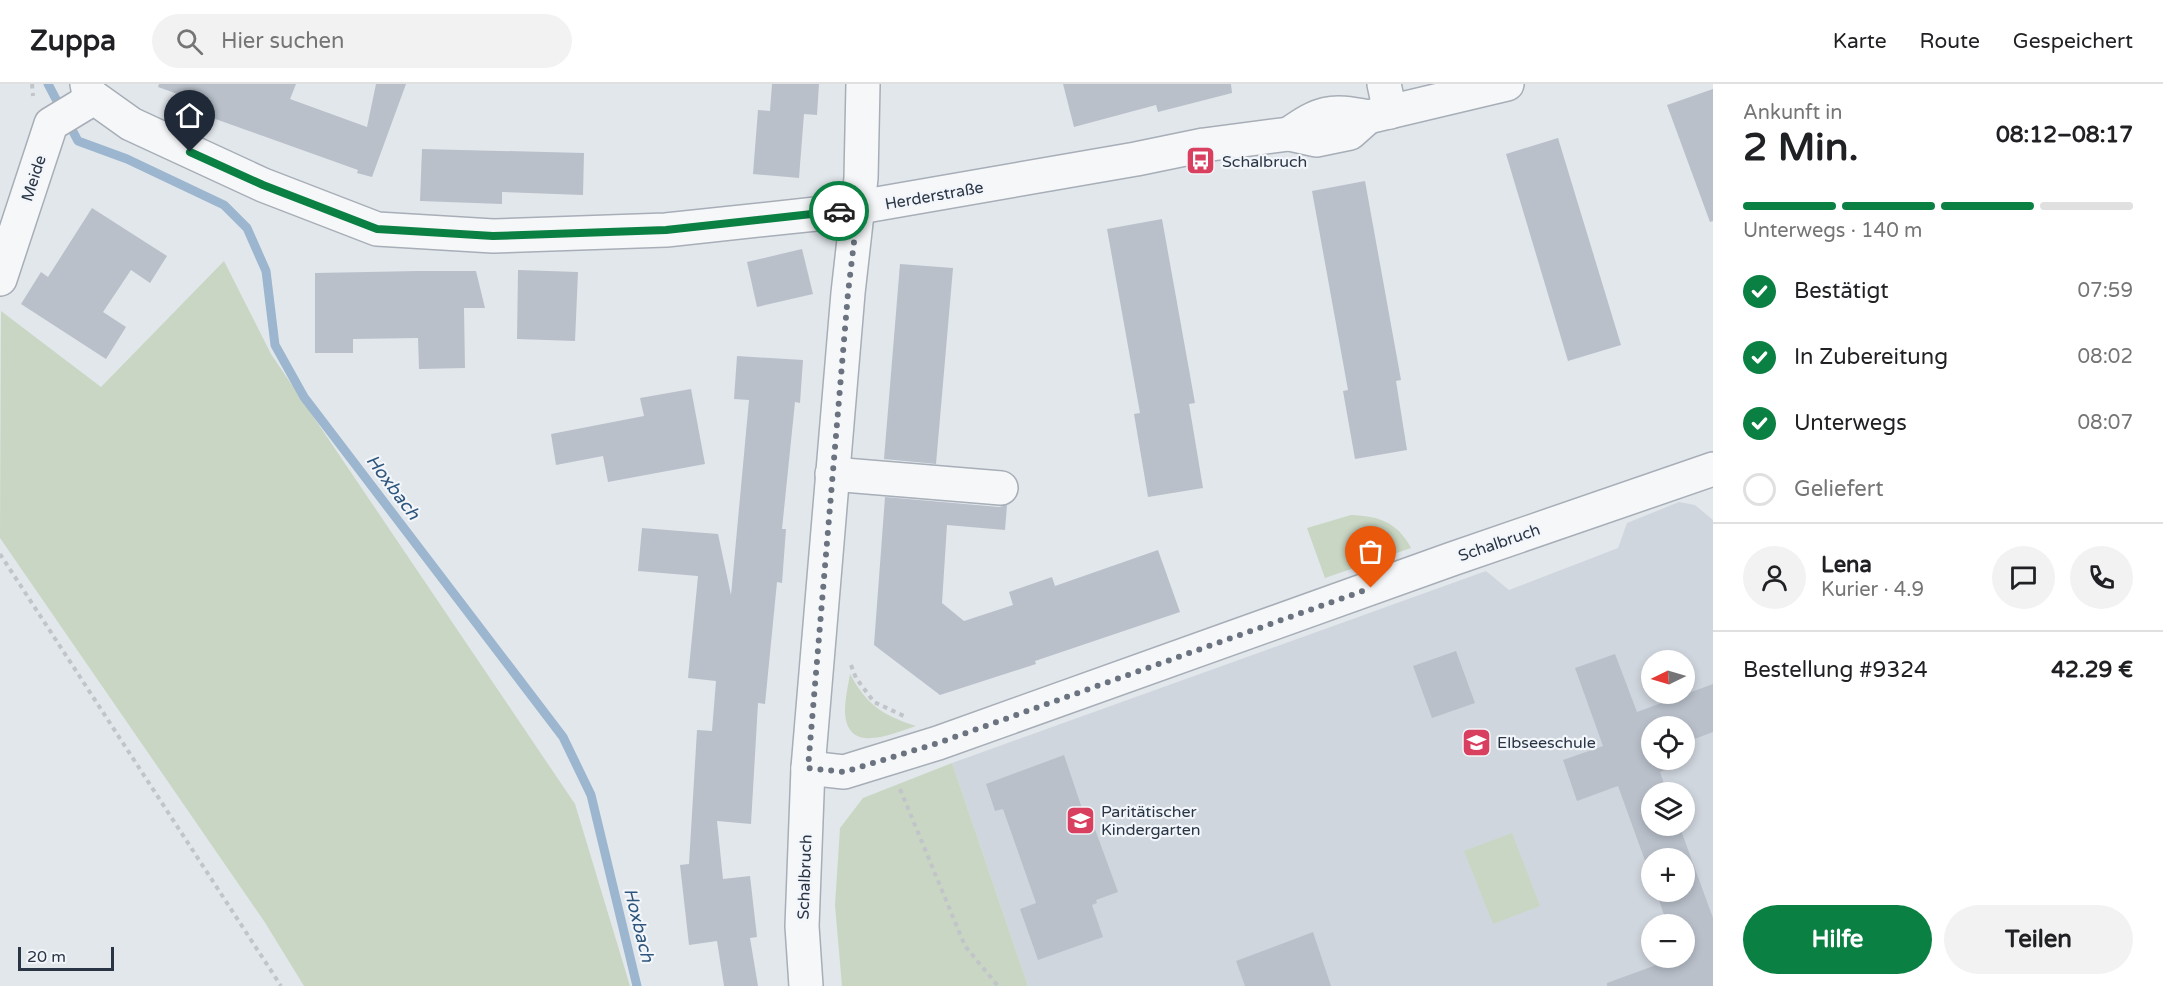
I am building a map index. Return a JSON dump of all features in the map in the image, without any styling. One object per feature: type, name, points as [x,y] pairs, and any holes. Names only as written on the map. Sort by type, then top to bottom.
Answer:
[{"type":"street","name":"Schalbruch","points":[[806,986],[802,926],[808,768],[852,242],[858,208],[863,84]]},
{"type":"street","name":"Herderstraße","points":[[131,124],[263,185],[377,229],[493,236],[666,230],[858,208],[1204,145],[1289,134],[1316,140],[1350,134],[1381,104],[1507,84]]},
{"type":"street","name":"Meide","points":[[0,279],[51,124],[86,94],[131,124]]},
{"type":"street","name":"Schalbruch","points":[[808,768],[844,772],[938,743],[1452,559],[1713,469]]},
{"type":"street","points":[[832,474],[1001,488]]},
{"type":"path","points":[[0,554],[281,986]]},
{"type":"path","points":[[848,657],[856,678],[874,702],[915,720]]},
{"type":"path","points":[[898,784],[965,946],[998,986]]},
{"type":"shaded area","name":"Elbseeschule","points":[[1679,502],[1695,505],[1713,520],[1713,986],[1028,986],[952,763],[1486,571],[1509,590],[1618,548],[1627,523]]},
{"type":"green space","points":[[224,261],[271,354],[575,804],[630,986],[304,986],[264,921],[0,538],[1,311],[101,387]]},
{"type":"green space","points":[[1351,515],[1386,522],[1400,532],[1411,548],[1325,578],[1307,528]]},
{"type":"green space","points":[[850,674],[863,694],[877,708],[894,718],[916,726],[872,738],[853,733],[848,725],[845,712]]},
{"type":"green space","points":[[952,763],[1028,986],[842,986],[835,905],[840,828],[863,798]]},
{"type":"green space","points":[[1512,833],[1540,906],[1493,924],[1464,851]]},
{"type":"building","points":[[159,84],[296,84],[290,99],[367,127],[376,84],[406,84],[372,177],[207,116],[211,106],[158,87]]},
{"type":"building","points":[[772,84],[819,84],[817,115],[804,114],[799,178],[753,174],[758,110],[770,111]]},
{"type":"building","points":[[1063,84],[1231,84],[1232,93],[1158,112],[1156,105],[1074,127]]},
{"type":"building","points":[[1713,89],[1713,221],[1710,222],[1667,105]]},
{"type":"building","points":[[1558,138],[1621,345],[1568,361],[1506,154]]},
{"type":"building","points":[[422,149],[584,153],[583,195],[502,192],[502,204],[420,201]]},
{"type":"building","points":[[1365,181],[1401,380],[1396,381],[1407,450],[1355,459],[1343,391],[1348,390],[1312,191]]},
{"type":"building","points":[[92,208],[167,256],[150,283],[131,270],[103,312],[126,327],[106,359],[21,304],[41,272],[48,277]]},
{"type":"building","points":[[1162,219],[1195,403],[1189,404],[1203,488],[1148,497],[1134,414],[1140,413],[1107,229]]},
{"type":"building","points":[[802,249],[813,294],[757,307],[747,262]]},
{"type":"building","points":[[900,264],[953,268],[936,464],[884,459]]},
{"type":"building","points":[[518,270],[578,272],[575,341],[517,339]]},
{"type":"building","points":[[476,271],[485,308],[464,308],[465,368],[419,369],[418,338],[353,339],[353,353],[315,353],[315,273]]},
{"type":"building","points":[[737,356],[803,360],[800,403],[795,402],[782,529],[786,529],[782,583],[777,582],[765,704],[758,703],[751,824],[717,821],[723,879],[750,876],[757,937],[750,938],[758,986],[724,986],[717,941],[689,945],[680,865],[689,864],[697,730],[712,731],[716,681],[688,678],[698,576],[638,571],[642,528],[718,534],[731,595],[749,400],[734,399]]},
{"type":"building","points":[[691,389],[705,464],[608,482],[603,456],[556,465],[551,434],[644,416],[640,398]]},
{"type":"building","points":[[885,497],[999,507],[1007,505],[1005,530],[947,525],[942,603],[964,621],[1013,605],[1009,592],[1052,577],[1055,586],[1158,550],[1180,612],[1035,661],[1036,664],[940,695],[874,645]]},
{"type":"building","points":[[1456,651],[1475,703],[1432,718],[1413,666]]},
{"type":"building","points":[[1615,654],[1637,712],[1659,704],[1695,704],[1695,691],[1713,684],[1713,732],[1695,739],[1695,716],[1641,716],[1641,770],[1665,770],[1660,772],[1664,782],[1641,782],[1641,836],[1683,836],[1687,848],[1641,850],[1618,786],[1577,801],[1563,760],[1603,746],[1575,668]]},
{"type":"building","points":[[1064,755],[1087,823],[1092,821],[1118,892],[1096,900],[1097,903],[1092,905],[1103,937],[1038,960],[1020,909],[1036,903],[1003,809],[995,811],[986,784]]},
{"type":"building","points":[[1695,869],[1713,918],[1713,986],[1607,986],[1607,983],[1648,968],[1695,968],[1695,914],[1664,914],[1660,902],[1695,902]]},
{"type":"building","points":[[1313,932],[1331,986],[1245,986],[1236,961]]},
{"type":"waterway","name":"Hoxbach","points":[[48,84],[78,141],[127,159],[224,205],[247,228],[266,271],[275,345],[304,397],[563,737],[591,795],[637,986]]},
{"type":"way so far","points":[[839,211],[858,208],[852,242],[808,768],[844,772],[938,743],[1371,588]]},
{"type":"place","name":"Schalbruch","points":[[1201,161]]},
{"type":"place","name":"Elbseeschule","points":[[1476,742]]},
{"type":"place","name":"Paritätischer Kindergarten","points":[[1080,820]]},
{"type":"route","points":[[190,152],[263,185],[377,229],[493,236],[666,230],[839,211]]}]
